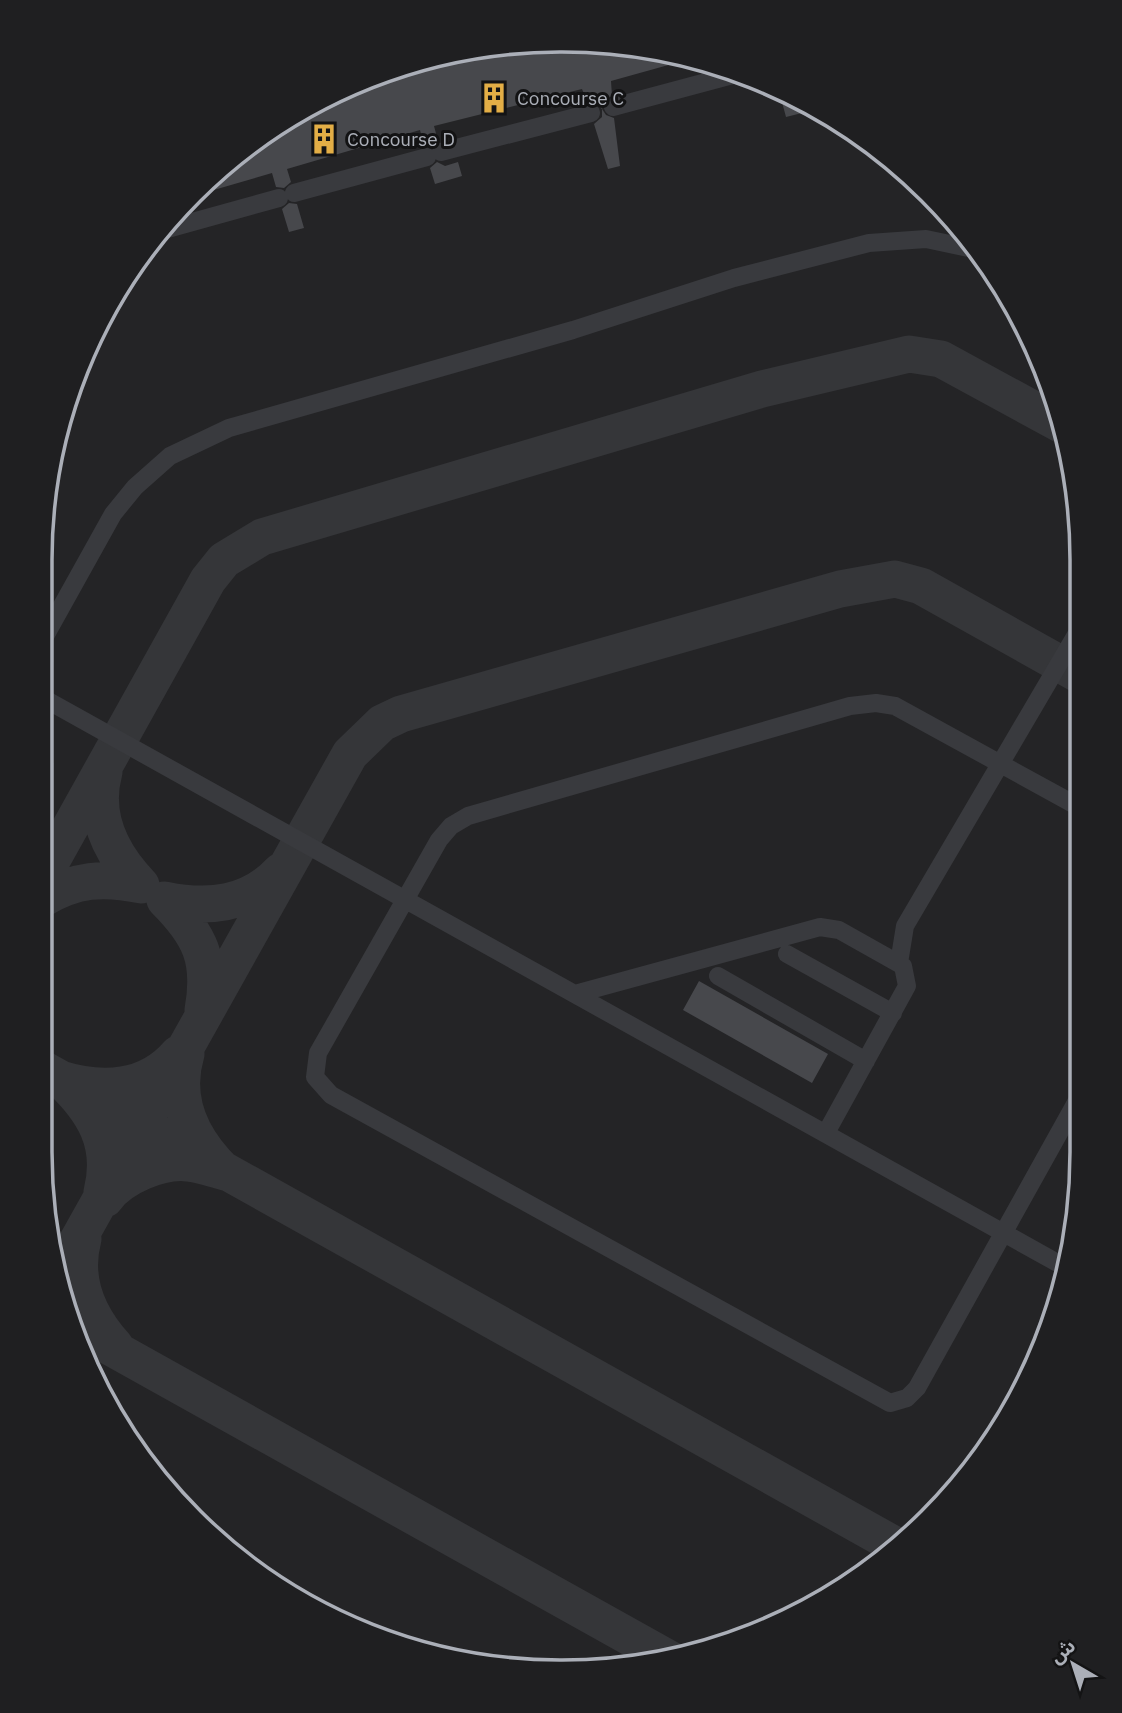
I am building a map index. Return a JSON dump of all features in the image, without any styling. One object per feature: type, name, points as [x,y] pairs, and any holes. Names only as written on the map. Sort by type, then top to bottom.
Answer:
[{"type":"lane","points":[[613,107],[721,78]]},
{"type":"lane","points":[[179,227],[434,154],[591,113]]},
{"type":"lane","points":[[52,624],[113,514],[135,487],[170,456],[229,428],[573,330],[734,278],[869,243],[938,240],[959,245]]},
{"type":"lane","points":[[899,964],[905,926],[1070,645]]},
{"type":"lane","points":[[52,703],[1057,1263]]},
{"type":"lane","points":[[1070,802],[1000,761],[895,706],[858,704],[468,816],[444,832],[403,898],[315,1060],[319,1084],[354,1108],[884,1402],[901,1401],[917,1388],[1070,1114]]},
{"type":"lane","points":[[871,948],[905,926]]},
{"type":"lane","points":[[575,995],[820,927],[839,930],[899,964],[906,970],[907,986],[826,1133]]},
{"type":"lane","points":[[788,954],[892,1013]]},
{"type":"lane","points":[[718,976],[866,1061]]},
{"type":"shaded area","points":[[561,52],[594,54],[660,62],[693,70],[756,91],[786,105],[844,138],[871,158],[921,201],[964,251],[984,278],[1017,336],[1031,366],[1052,429],[1060,462],[1068,528],[1070,1152],[1065,1218],[1052,1284],[1031,1347],[1001,1406],[964,1462],[921,1512],[844,1575],[786,1608],[724,1634],[660,1651],[561,1660],[462,1651],[398,1634],[336,1608],[278,1575],[201,1512],[158,1462],[121,1406],[91,1347],[79,1315],[62,1251],[54,1185],[52,561],[57,495],[70,429],[91,366],[121,307],[158,251],[201,201],[226,179],[278,138],[307,121],[366,91],[398,79],[462,62],[495,57]]},
{"type":"building","points":[[561,52],[627,57],[670,64],[611,81],[612,96],[605,100],[602,109],[595,102],[587,102],[582,89],[434,126],[438,141],[431,147],[424,146],[420,130],[287,169],[291,182],[284,188],[276,187],[272,173],[213,190],[278,138],[307,121],[366,91],[429,70],[495,57]]},
{"type":"building","points":[[782,103],[801,113],[786,117]]},
{"type":"building","points":[[602,109],[606,115],[614,118],[620,166],[608,169],[594,124],[602,117]]},
{"type":"building","points":[[437,162],[445,166],[458,162],[462,176],[435,184],[430,168]]},
{"type":"building","points":[[289,203],[297,204],[304,228],[289,232],[282,209]]},
{"type":"building","points":[[699,981],[828,1054],[812,1083],[683,1010]]},
{"type":"taxiway","points":[[52,860],[208,580],[224,560],[262,537],[762,389],[909,354],[941,359],[1049,418]]},
{"type":"taxiway","points":[[65,1263],[350,754],[382,723],[401,714],[840,589],[895,579],[921,586],[1070,669]]},
{"type":"taxiway","points":[[104,772],[100,804],[107,833],[121,860],[141,885]]},
{"type":"taxiway","points":[[203,1010],[206,977],[201,949],[187,925],[165,900],[197,904],[227,902],[255,891],[281,871]]},
{"type":"taxiway","points":[[52,893],[90,882],[114,881],[141,885]]},
{"type":"taxiway","points":[[102,1192],[105,1159],[98,1129],[83,1103],[60,1079],[92,1086],[123,1085],[152,1075],[178,1054]]},
{"type":"taxiway","points":[[105,1199],[131,1177],[166,1164],[193,1164],[225,1172],[194,1133],[183,1104],[182,1071],[186,1054]]},
{"type":"taxiway","points":[[52,1074],[888,1541]]},
{"type":"taxiway","points":[[83,1239],[80,1269],[85,1297],[97,1322],[115,1346]]},
{"type":"taxiway","points":[[86,1333],[656,1652]]},
{"type":"place","name":"Concourse C","points":[[494,98]]},
{"type":"place","name":"Concourse D","points":[[324,139]]}]
